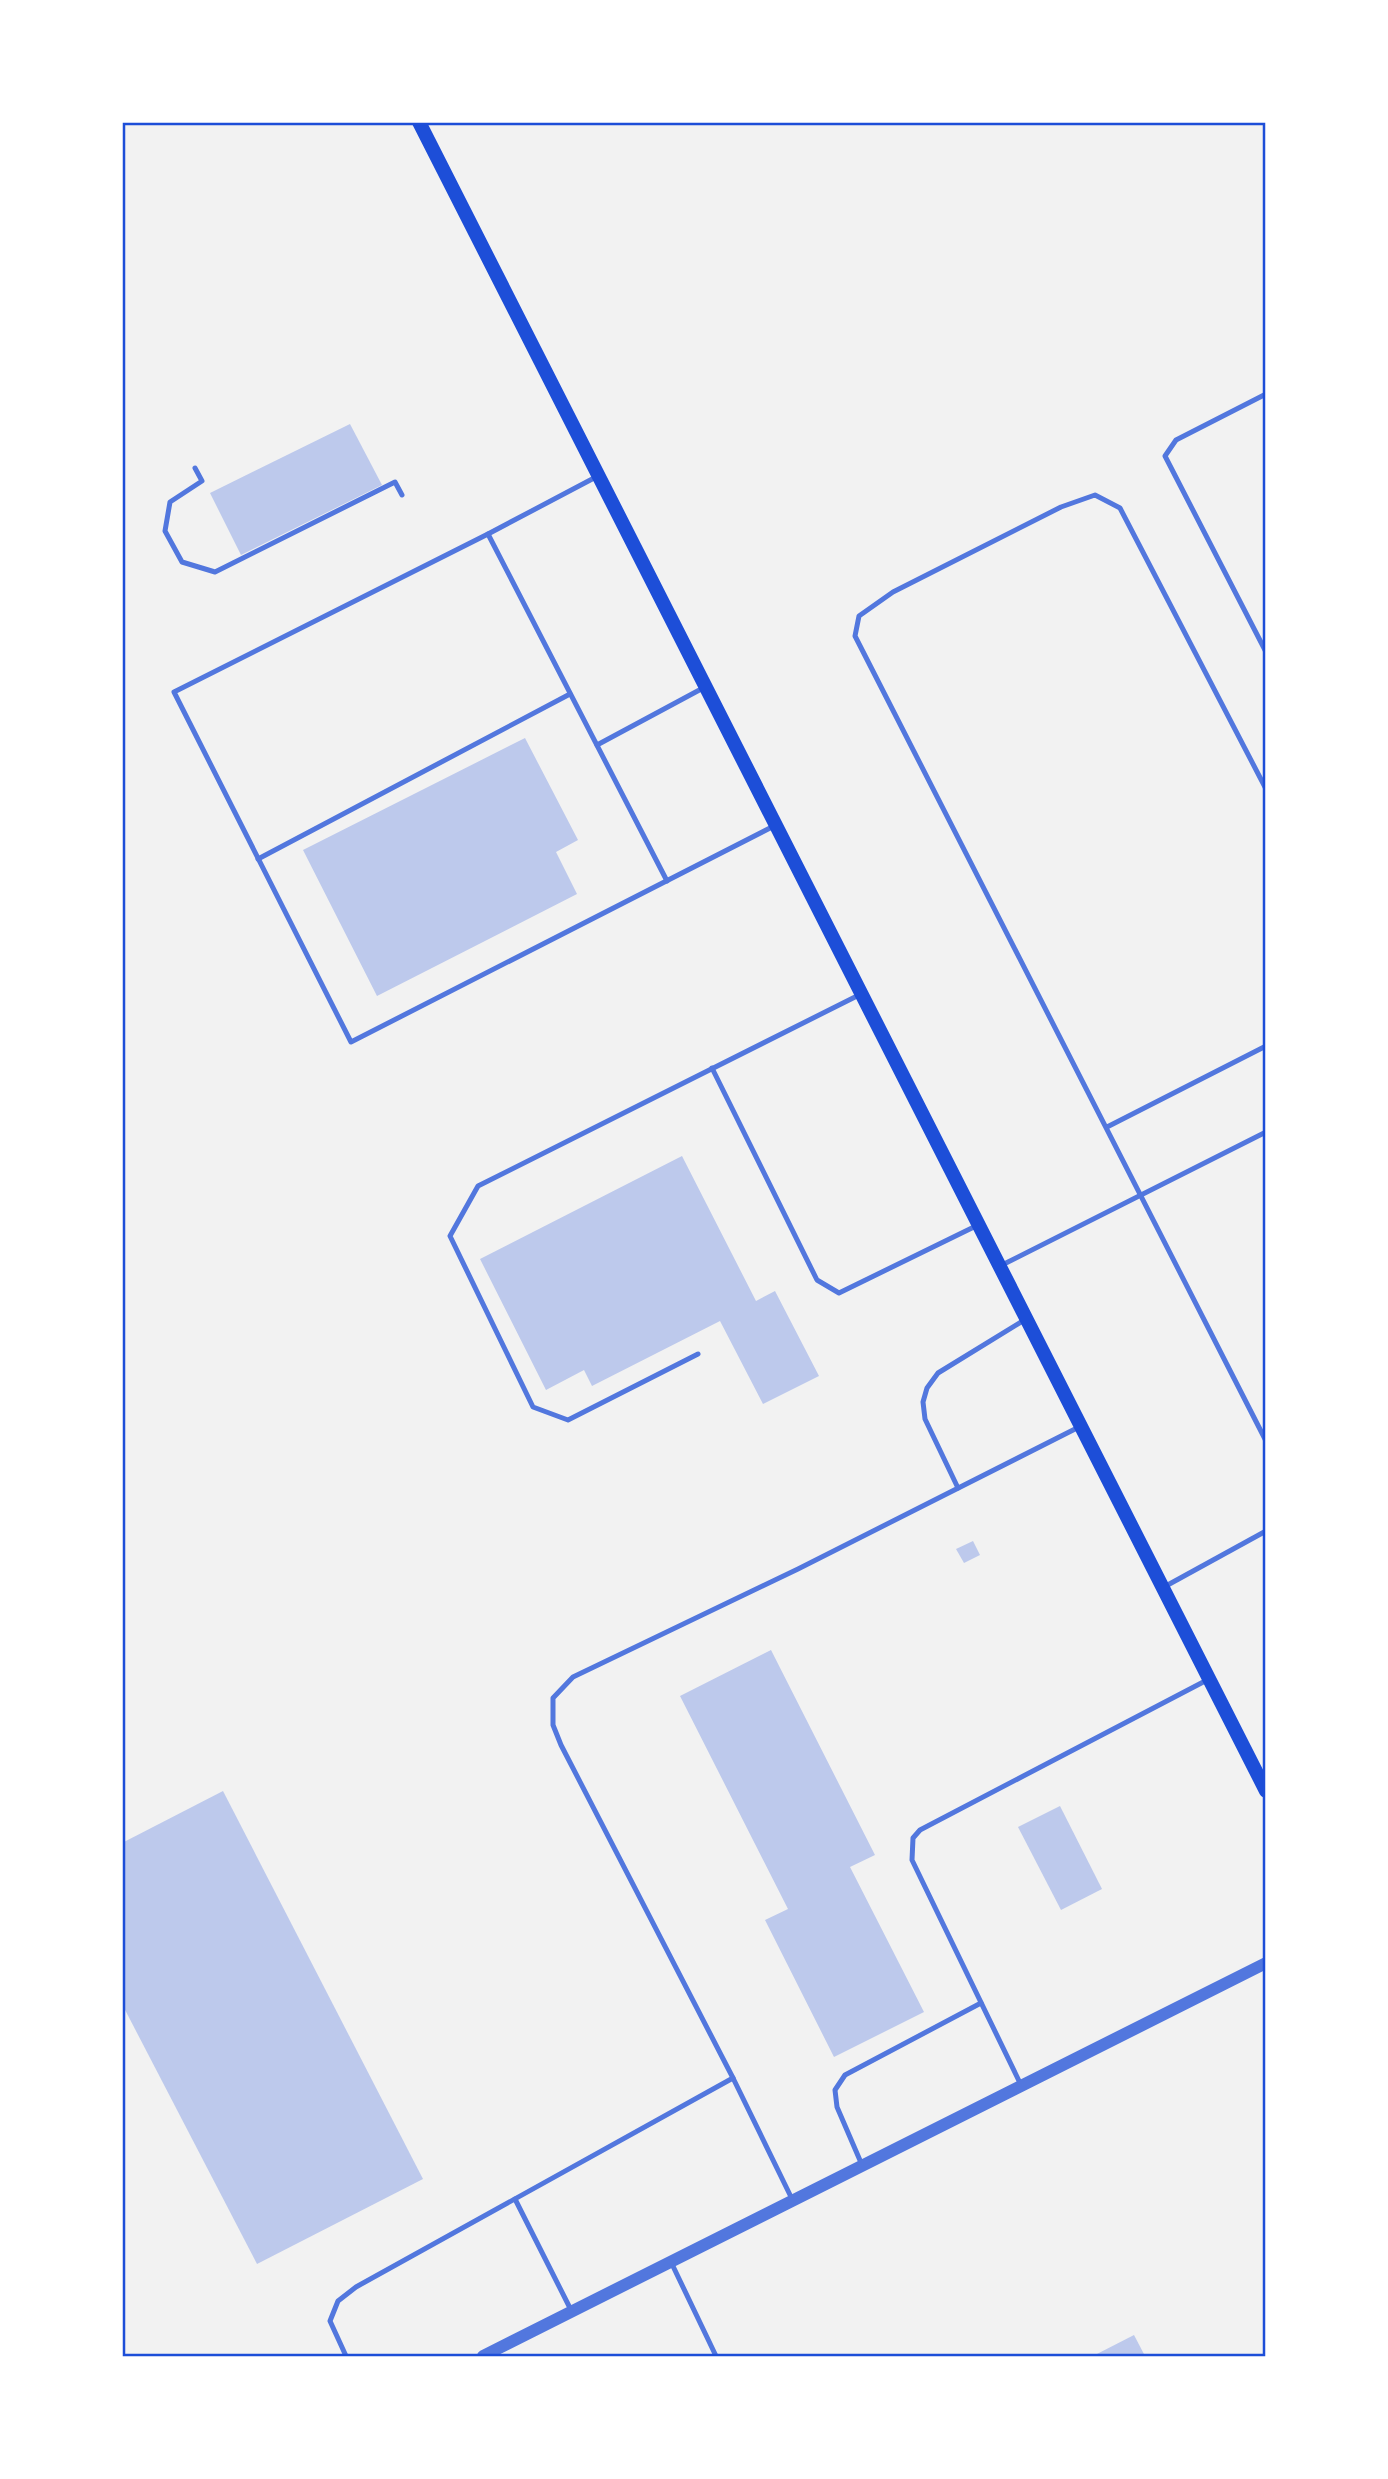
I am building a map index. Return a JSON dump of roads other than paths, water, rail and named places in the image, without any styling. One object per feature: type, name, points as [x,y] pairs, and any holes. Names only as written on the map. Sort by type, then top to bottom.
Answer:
[{"type":"main road","points":[[419,122],[1265,1791]]},
{"type":"street","points":[[482,2357],[1265,1963]]},
{"type":"lane","points":[[1265,394],[1176,440],[1166,456],[1265,652]]},
{"type":"lane","points":[[195,468],[202,481],[170,502],[165,531],[182,562],[215,572],[395,482],[402,495]]},
{"type":"lane","points":[[599,476],[174,692],[258,859],[351,1042],[776,825]]},
{"type":"lane","points":[[1265,789],[1120,508],[1096,495],[1060,507],[893,593],[859,616],[855,636],[1265,1441]]},
{"type":"lane","points":[[488,534],[667,881]]},
{"type":"lane","points":[[597,745],[705,687]]},
{"type":"lane","points":[[258,859],[570,694]]},
{"type":"lane","points":[[698,1354],[568,1420],[533,1407],[450,1236],[478,1186],[861,994]]},
{"type":"lane","points":[[1107,1127],[1265,1046]]},
{"type":"lane","points":[[712,1068],[817,1280],[839,1293],[978,1225]]},
{"type":"lane","points":[[999,1266],[1265,1132]]},
{"type":"lane","points":[[958,1489],[925,1419],[923,1402],[927,1388],[938,1373],[1026,1319]]},
{"type":"lane","points":[[793,2201],[733,2078],[561,1745],[553,1725],[553,1698],[573,1677],[785,1575],[1081,1426]]},
{"type":"lane","points":[[1163,1588],[1265,1531]]},
{"type":"lane","points":[[1021,2086],[912,1860],[913,1838],[920,1830],[1209,1679]]},
{"type":"lane","points":[[862,2166],[837,2107],[835,2090],[845,2075],[981,2003]]},
{"type":"lane","points":[[346,2357],[330,2321],[338,2301],[356,2287],[733,2078]]},
{"type":"lane","points":[[515,2199],[572,2312]]},
{"type":"lane","points":[[671,2262],[716,2357]]}]
